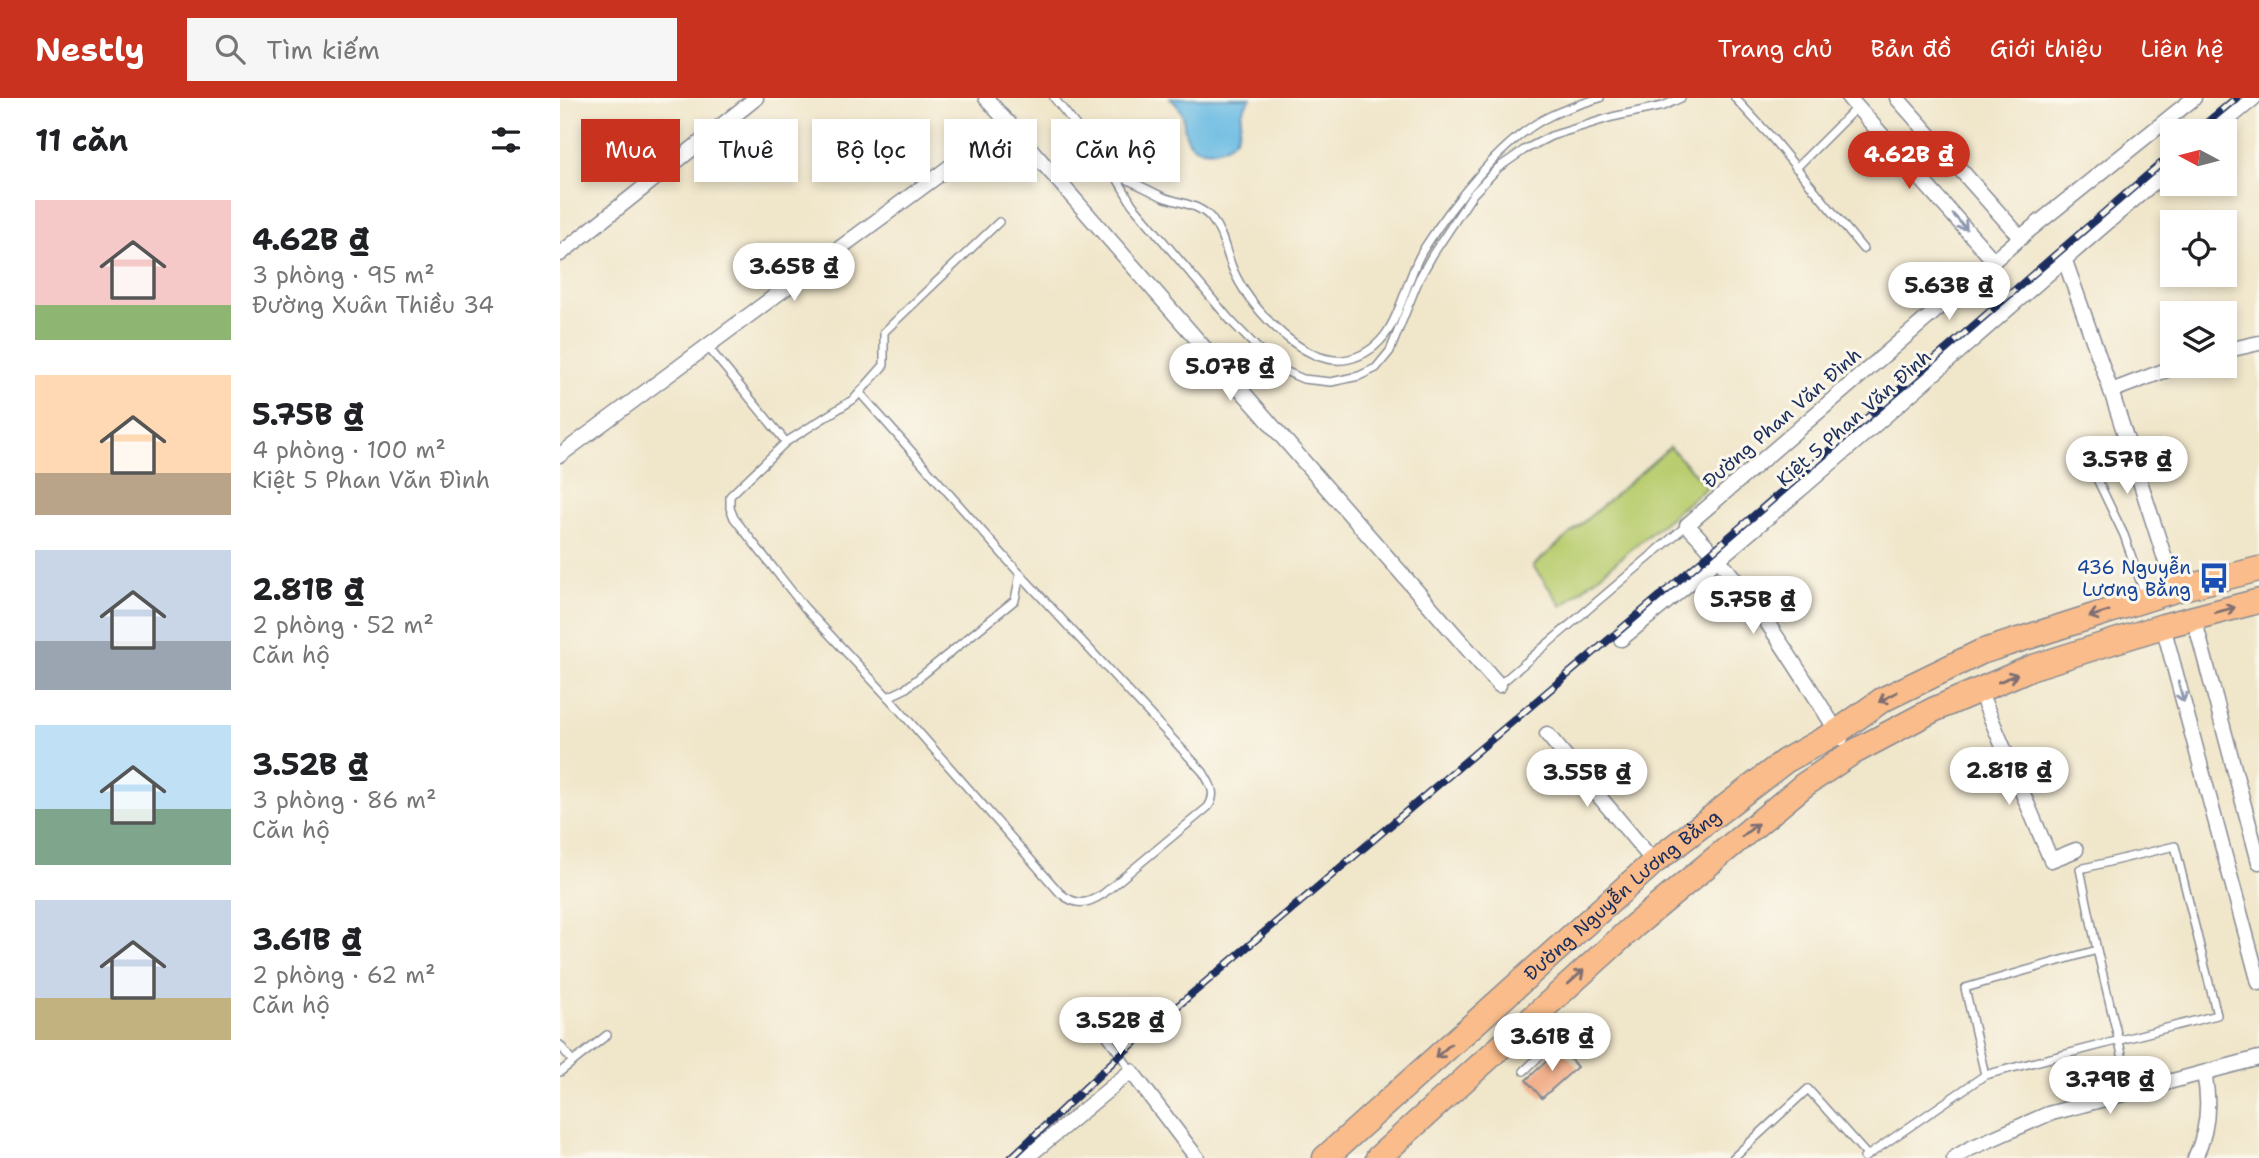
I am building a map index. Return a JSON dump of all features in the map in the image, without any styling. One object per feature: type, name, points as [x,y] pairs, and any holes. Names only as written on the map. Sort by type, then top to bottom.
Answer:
[{"type":"highway","name":"Đường Nguyễn Lương Bằng","points":[[1325,1158],[1654,862],[1785,761],[1837,732],[1882,699],[1981,652],[2175,590],[2259,569]]},
{"type":"highway","name":"Đường Nguyễn Lương Bằng","points":[[1378,1158],[1634,926],[1794,793],[1850,754],[1934,710],[2033,667],[2163,626],[2259,601]]},
{"type":"street","points":[[560,254],[756,98]]},
{"type":"street","points":[[986,98],[1005,119]]},
{"type":"street","points":[[1897,98],[2021,237]]},
{"type":"street","name":"Đường Phan Văn Đình","points":[[1687,525],[2021,237],[2194,98]]},
{"type":"street","points":[[2229,119],[2254,98]]},
{"type":"street","points":[[1853,103],[1994,261]]},
{"type":"street","points":[[1037,155],[1499,685]]},
{"type":"street","points":[[560,455],[944,171]]},
{"type":"street","name":"Kiệt 5 Phan Văn Đình","points":[[1621,639],[1719,560],[2160,177]]},
{"type":"street","points":[[2064,258],[2111,391],[2175,590]]},
{"type":"street","points":[[2237,348],[2259,343]]},
{"type":"street","points":[[2111,391],[2160,372]]},
{"type":"street","points":[[1687,525],[1719,560],[1784,648],[1850,754]]},
{"type":"street","points":[[2194,618],[2259,862]]},
{"type":"street","points":[[2163,626],[2259,983]]},
{"type":"street","points":[[1979,690],[2051,860],[2076,850]]},
{"type":"street","points":[[1546,734],[1654,862]]},
{"type":"street","points":[[1954,1158],[2048,1115],[2259,1058]]},
{"type":"street","points":[[1026,1158],[1131,1071],[1197,1158]]},
{"type":"street","points":[[2195,1158],[2203,1142],[2207,1113],[2208,1095],[2204,1073]]},
{"type":"lane","points":[[1054,98],[1071,119]]},
{"type":"lane","points":[[1133,182],[1203,211],[1211,218],[1221,234],[1234,274],[1256,308],[1280,331],[1307,351],[1332,361],[1361,355],[1384,339],[1393,325],[1421,253],[1488,166],[1516,137],[1548,116],[1600,98]]},
{"type":"lane","points":[[1120,182],[1141,215],[1230,320],[1276,367],[1303,379],[1331,382],[1359,376],[1376,368],[1390,351],[1419,279],[1433,254],[1474,194],[1498,168],[1551,136],[1612,117],[1663,106],[1681,98]]},
{"type":"lane","points":[[1735,98],[1863,249]]},
{"type":"lane","points":[[1796,168],[1853,103]]},
{"type":"lane","points":[[859,393],[1020,574],[1203,772],[1214,793],[1213,801],[1208,807],[1103,894],[1086,904],[1077,904],[1060,894],[888,697],[804,607],[734,518],[730,508],[730,496],[786,442],[854,399],[859,393],[884,365],[884,332],[999,222]]},
{"type":"lane","points":[[707,346],[786,442]]},
{"type":"lane","points":[[2096,477],[2124,536],[2146,599]]},
{"type":"lane","points":[[1499,685],[1687,525]]},
{"type":"lane","points":[[888,697],[905,689],[1015,600],[1020,574]]},
{"type":"lane","points":[[1734,1158],[1808,1089],[1866,1156],[1985,1075],[2119,1041],[2217,1015],[2175,846],[2080,869],[2097,950],[2119,1041],[2131,1092]]},
{"type":"lane","points":[[1985,1075],[1965,988],[2097,950]]},
{"type":"lane","points":[[1083,1004],[1131,1071]]},
{"type":"lane","points":[[1524,1070],[1548,1048],[1525,1023]]},
{"type":"lane","points":[[560,1072],[607,1035]]},
{"type":"lane","points":[[560,1045],[573,1062]]},
{"type":"green space","points":[[1670,447],[1707,487],[1562,606],[1533,566]]},
{"type":"water","points":[[1170,98],[1251,98],[1242,112],[1235,139],[1224,147],[1210,151],[1191,144],[1187,138],[1182,114]]},
{"type":"building","points":[[1561,1048],[1577,1067],[1542,1098],[1526,1080]]},
{"type":"railway","points":[[2211,119],[2236,98]]},
{"type":"railway","points":[[1011,1158],[1120,1055],[1713,551],[2160,164]]},
{"type":"place","name":"436 Nguyễn Lương Bằng","points":[[2214,578]]}]
